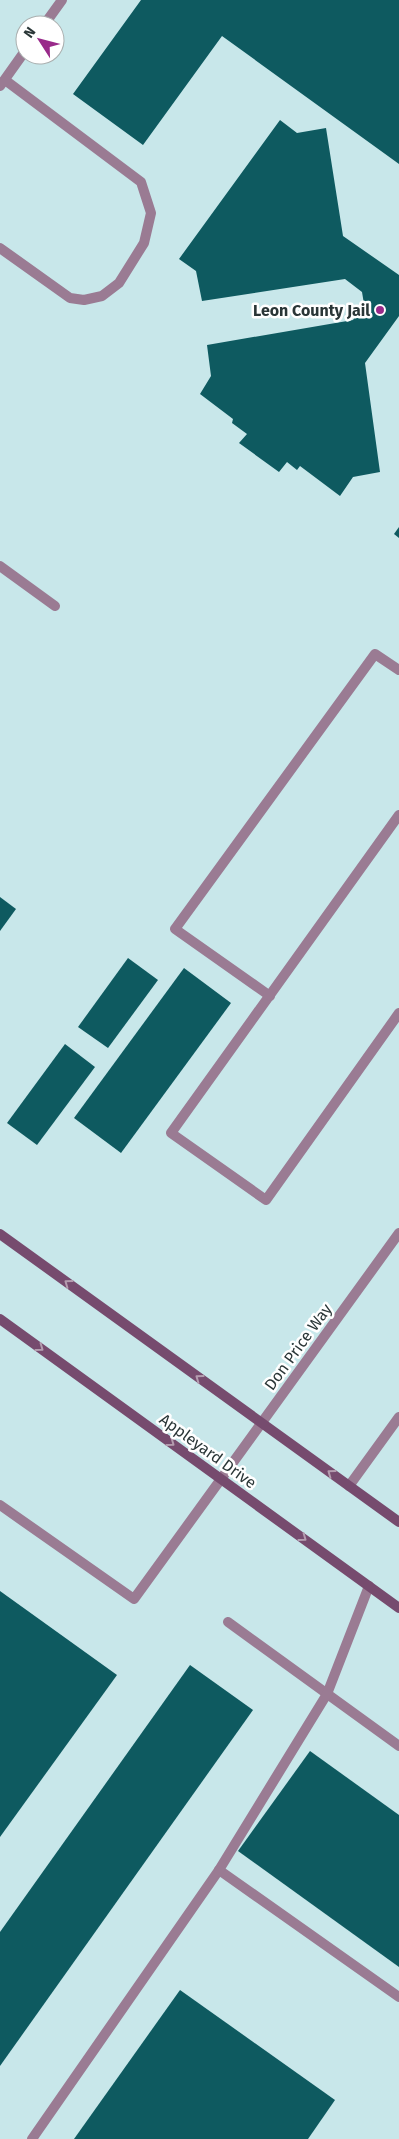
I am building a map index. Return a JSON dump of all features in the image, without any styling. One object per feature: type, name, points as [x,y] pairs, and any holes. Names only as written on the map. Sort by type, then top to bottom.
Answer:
[{"type":"street","points":[[51,15],[62,0]]},
{"type":"street","points":[[0,248],[70,298],[84,300],[102,296],[119,282],[144,243],[152,213],[141,182],[2,81],[15,64]]},
{"type":"street","points":[[0,566],[55,606]]},
{"type":"street","points":[[270,996],[176,929],[375,654],[399,670]]},
{"type":"street","points":[[399,815],[172,1134],[266,1200],[399,1013]]},
{"type":"street","name":"Don Price Way","points":[[0,1504],[134,1599],[399,1232]]},
{"type":"street","points":[[0,1234],[399,1522]]},
{"type":"street","name":"Appleyard Drive","points":[[0,1319],[399,1608]]},
{"type":"street","points":[[348,1486],[399,1418]]},
{"type":"street","points":[[32,2139],[219,1870],[327,1694],[369,1586]]},
{"type":"street","points":[[228,1622],[399,1746]]},
{"type":"street","points":[[219,1870],[399,1997]]},
{"type":"building","points":[[141,0],[399,0],[399,164],[222,36],[143,145],[73,94]]},
{"type":"building","name":"Leon County Jail","points":[[280,120],[297,133],[326,128],[343,236],[399,275],[399,316],[365,363],[380,472],[353,477],[340,496],[300,466],[297,470],[287,462],[279,472],[239,443],[247,434],[232,423],[233,419],[200,394],[211,376],[207,345],[353,320],[364,304],[362,292],[345,279],[202,301],[196,271],[179,259]]},
{"type":"building","points":[[399,527],[399,538],[394,534]]},
{"type":"building","points":[[0,897],[16,909],[0,931]]},
{"type":"building","points":[[128,958],[158,980],[108,1048],[78,1027]]},
{"type":"building","points":[[184,968],[231,1003],[121,1153],[74,1118]]},
{"type":"building","points":[[65,1044],[95,1067],[37,1145],[7,1123]]},
{"type":"building","points":[[0,1591],[117,1675],[0,1837]]},
{"type":"building","points":[[190,1665],[253,1710],[0,2066],[0,1932]]},
{"type":"building","points":[[310,1751],[399,1815],[399,1967],[238,1851]]},
{"type":"building","points":[[180,1990],[335,2100],[308,2139],[74,2139]]},
{"type":"place","name":"Leon County Jail","points":[[380,310]]}]
